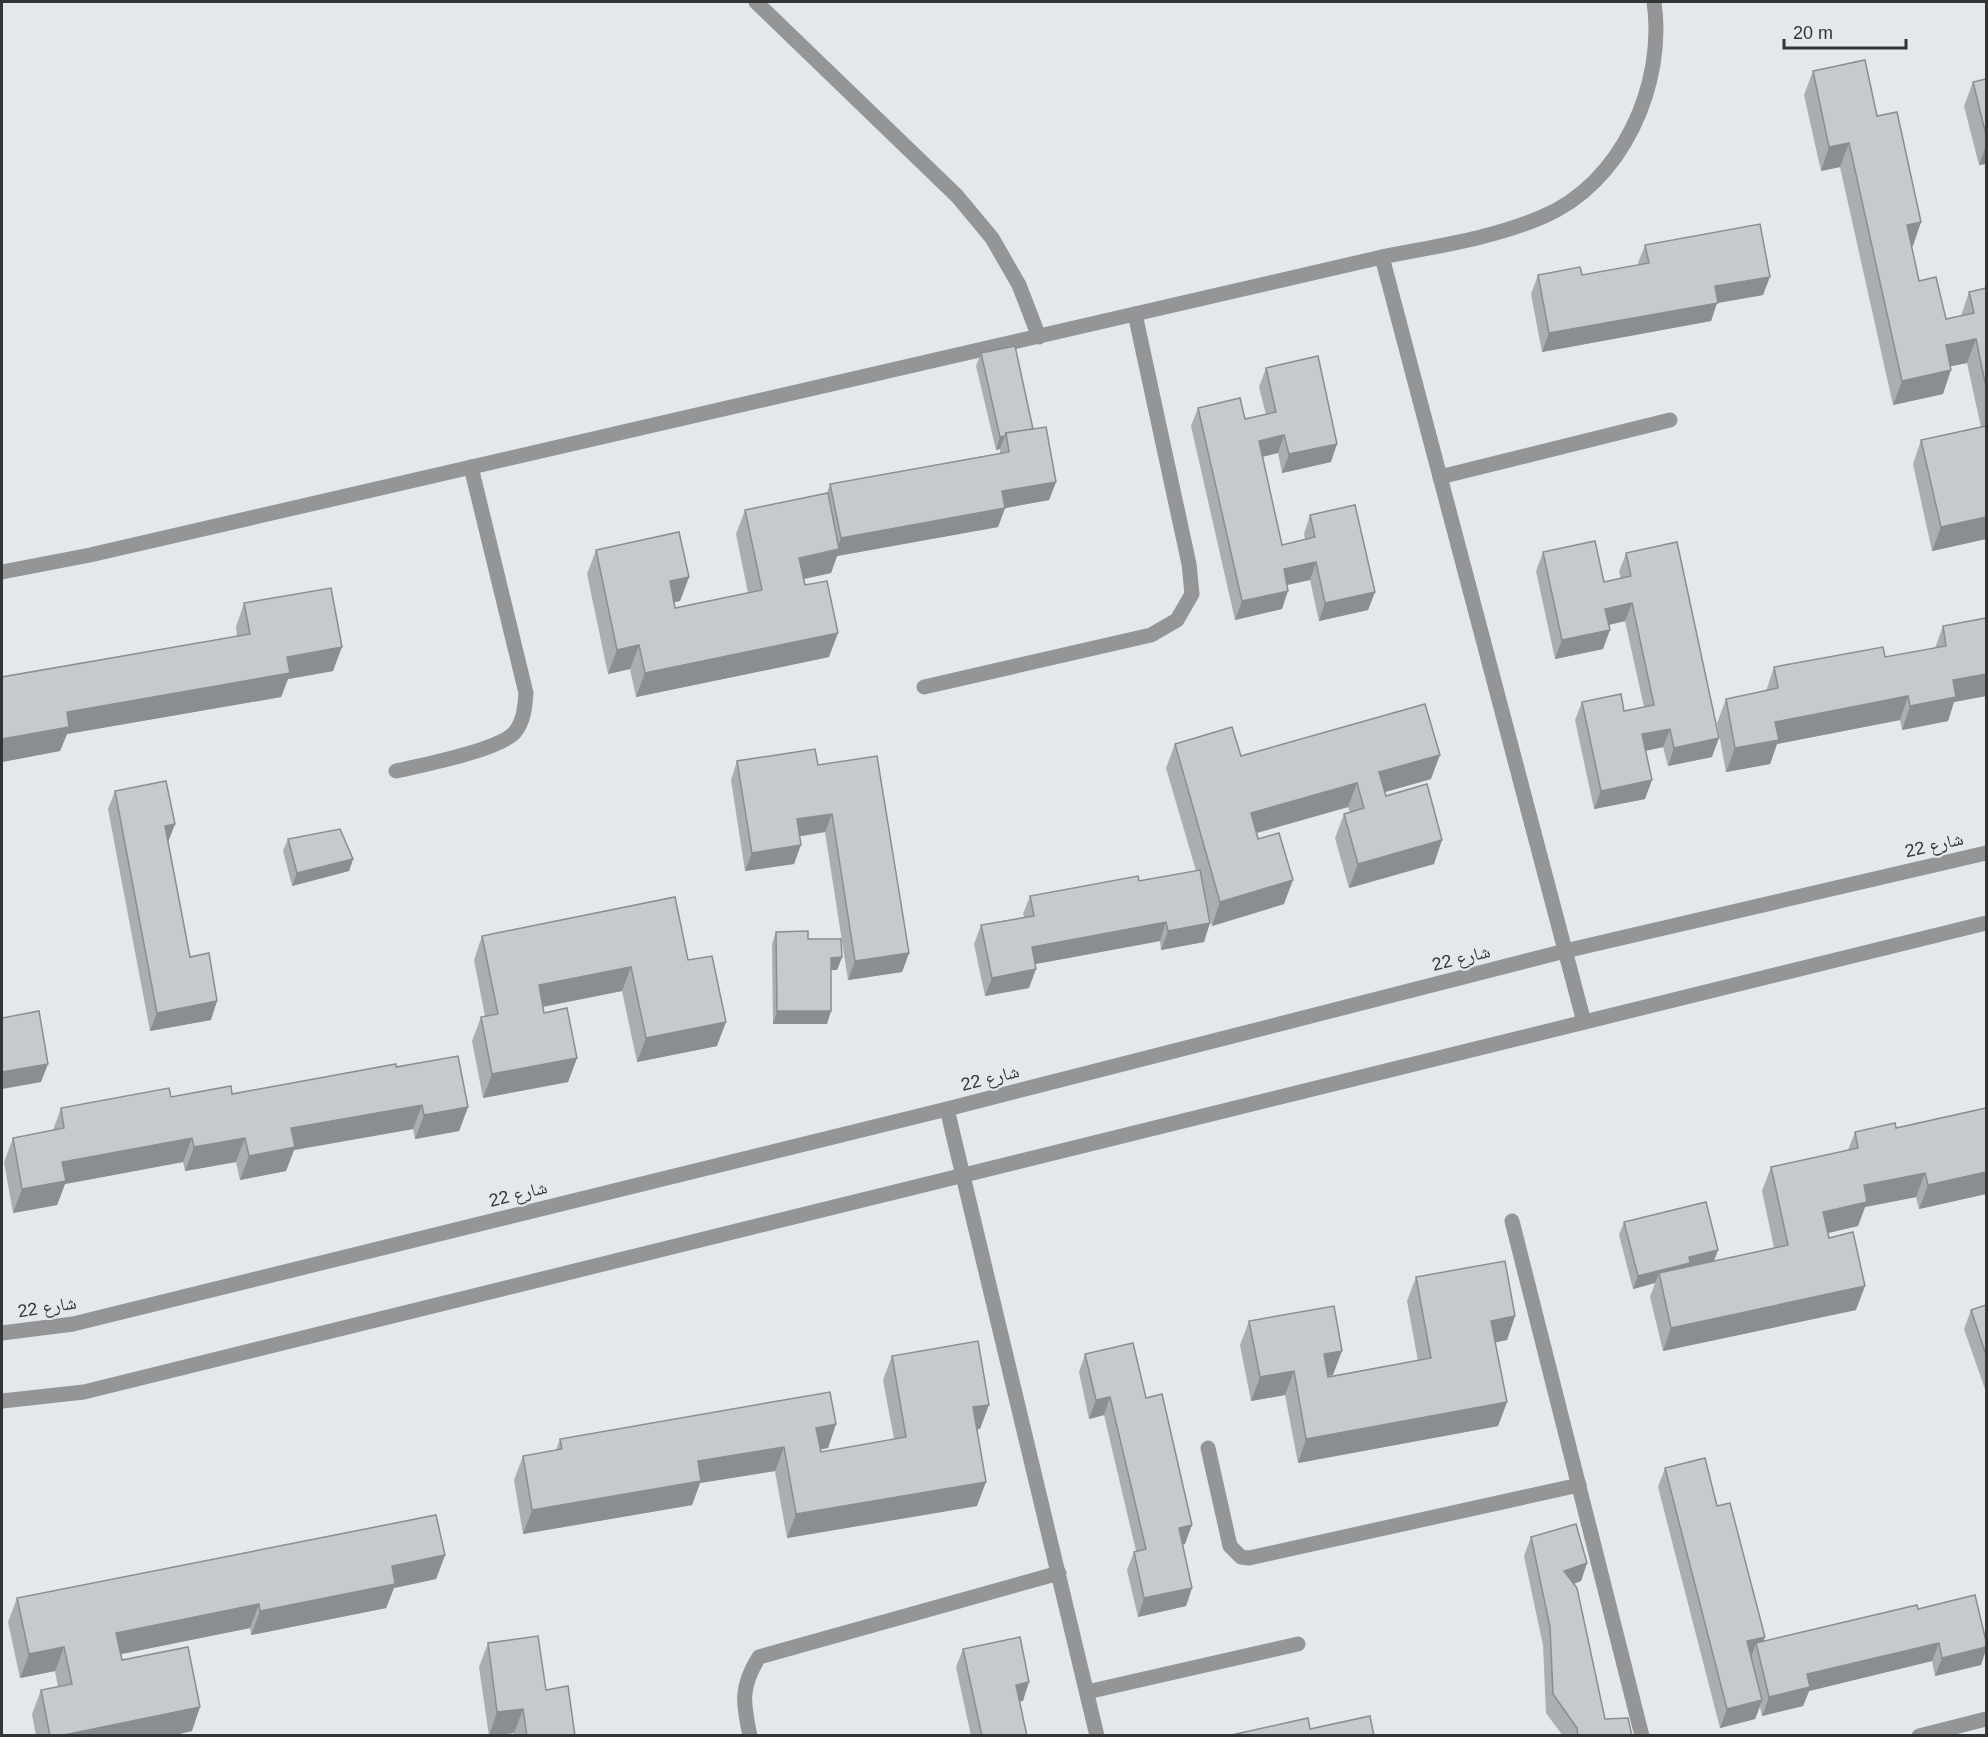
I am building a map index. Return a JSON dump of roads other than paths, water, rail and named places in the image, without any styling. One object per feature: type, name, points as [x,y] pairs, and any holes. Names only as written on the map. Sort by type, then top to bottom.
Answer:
[{"type":"street","points":[[756,2],[957,196],[992,238],[1019,285],[1039,337]]},
{"type":"street","points":[[2,572],[90,555],[1383,257],[1499,233],[1544,216],[1584,190],[1617,155],[1641,114],[1655,61],[1654,2]]},
{"type":"street","points":[[1383,257],[1584,1022]]},
{"type":"street","points":[[924,687],[1151,634],[1177,621],[1192,594],[1189,564],[1135,315]]},
{"type":"street","points":[[1440,477],[1670,420]]},
{"type":"street","points":[[396,771],[498,744],[514,733],[524,713],[526,693],[471,467]]},
{"type":"street","name":"شارع 22","points":[[2,1333],[73,1324],[947,1108],[1565,951],[1986,853]]},
{"type":"street","points":[[2,1401],[84,1392],[964,1173],[1986,923]]},
{"type":"street","points":[[947,1108],[1097,1736]]},
{"type":"street","points":[[1512,1221],[1642,1736]]},
{"type":"street","points":[[1208,1448],[1230,1545],[1241,1557],[1249,1558],[1579,1485]]},
{"type":"street","points":[[750,1736],[745,1709],[745,1682],[759,1657],[1059,1573]]},
{"type":"street","points":[[1087,1692],[1298,1644]]},
{"type":"street","points":[[1919,1736],[1986,1719]]}]
